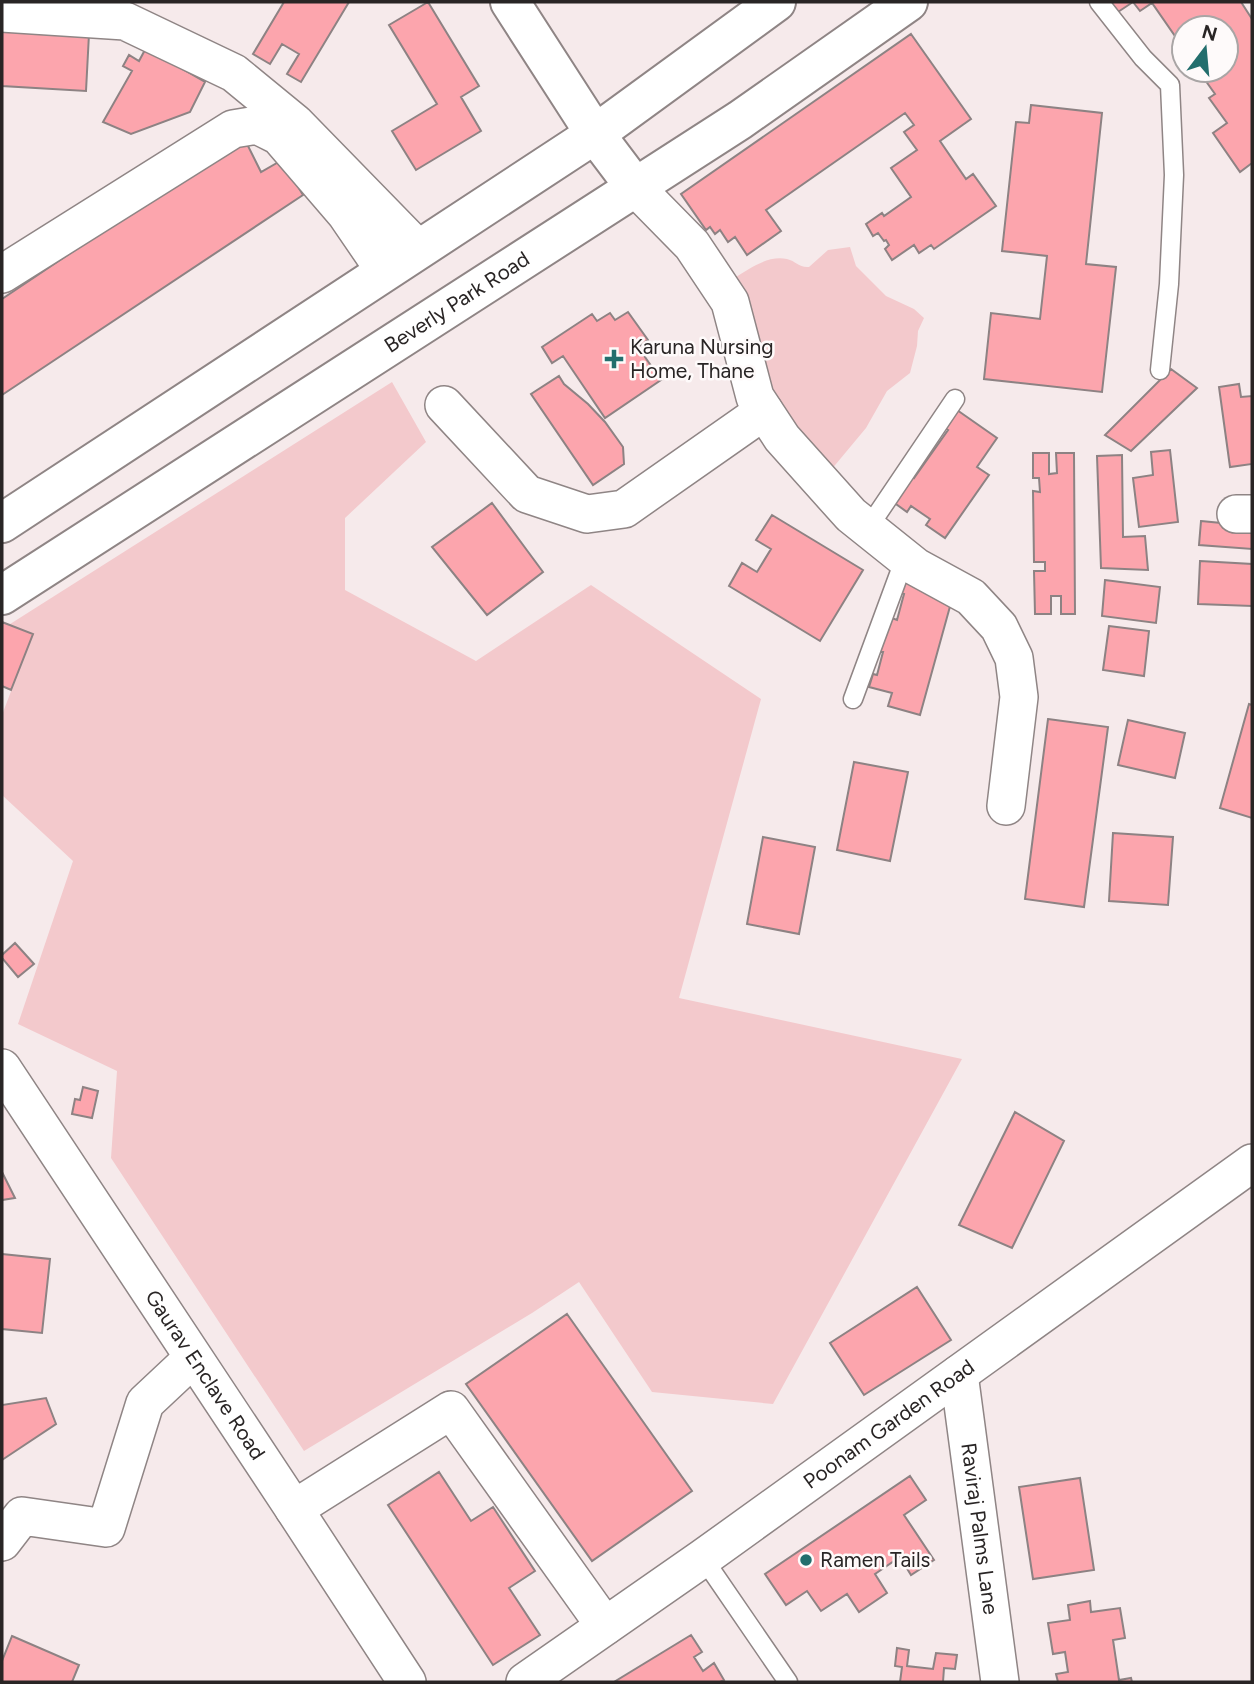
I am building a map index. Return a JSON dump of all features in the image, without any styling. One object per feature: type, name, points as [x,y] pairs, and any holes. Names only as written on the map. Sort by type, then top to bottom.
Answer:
[{"type":"main road","points":[[510,2],[595,134],[635,187]]},
{"type":"main road","points":[[2,523],[595,134],[776,2]]},
{"type":"main road","name":"Beverly Park Road","points":[[2,595],[740,120],[908,2]]},
{"type":"street","points":[[2,13],[125,20],[234,73],[295,123],[418,249]]},
{"type":"street","points":[[2,274],[233,129],[257,125],[279,136],[346,214],[385,271]]},
{"type":"street","points":[[635,187],[692,245],[730,302],[755,397],[782,438],[852,515],[916,567],[971,597],[999,627],[1014,658],[1019,697],[1006,806]]},
{"type":"street","points":[[444,405],[527,494],[587,514],[624,509],[764,411]]},
{"type":"street","name":"Gaurav Enclave Road","points":[[2,1068],[407,1682]]},
{"type":"street","name":"Poonam Garden Road","points":[[525,1682],[703,1558],[1252,1163]]},
{"type":"street","points":[[2,1542],[22,1516],[106,1528],[145,1404],[193,1358]]},
{"type":"street","name":"Raviraj Palms Lane","points":[[959,1374],[1000,1682]]},
{"type":"street","points":[[294,1508],[451,1410],[605,1626]]},
{"type":"lane","points":[[1099,2],[1143,58],[1170,85],[1174,175],[1169,284],[1160,370]]},
{"type":"lane","points":[[868,528],[955,399]]},
{"type":"lane","points":[[853,699],[905,558]]},
{"type":"lane","points":[[703,1558],[788,1682]]},
{"type":"shaded area","points":[[850,247],[856,266],[886,296],[914,309],[924,318],[918,331],[910,373],[887,391],[866,428],[826,476],[769,404],[734,278],[773,259],[787,259],[809,267],[828,250]]},
{"type":"shaded area","points":[[392,382],[426,442],[345,518],[345,590],[476,661],[591,585],[761,699],[679,998],[962,1059],[773,1404],[652,1392],[579,1282],[304,1451],[111,1158],[117,1071],[18,1024],[73,861],[2,795],[2,715],[29,644],[7,626]]},
{"type":"building","points":[[284,2],[349,2],[301,82],[287,74],[299,54],[282,44],[270,64],[253,54]]},
{"type":"building","points":[[428,2],[479,86],[461,97],[481,131],[416,170],[392,131],[437,104],[389,25]]},
{"type":"building","points":[[1111,2],[1133,2],[1118,12]]},
{"type":"building","points":[[1133,2],[1241,2],[1252,19],[1252,163],[1240,172],[1213,133],[1227,123],[1209,98],[1215,94],[1208,84],[1240,84],[1240,14],[1170,14],[1170,29],[1152,3],[1140,11]]},
{"type":"building","points":[[2,28],[89,34],[86,91],[2,86]]},
{"type":"building","points":[[911,34],[971,119],[940,141],[966,179],[973,174],[996,206],[934,249],[931,245],[919,253],[914,245],[892,260],[885,249],[889,245],[886,240],[878,233],[873,236],[866,224],[882,213],[884,216],[911,197],[891,168],[917,150],[904,132],[914,125],[905,113],[766,210],[781,231],[747,255],[735,237],[728,242],[720,230],[715,234],[710,227],[706,230],[681,194]]},
{"type":"building","points":[[146,48],[205,82],[190,112],[131,134],[103,122],[132,71],[123,66],[129,55],[139,61]]},
{"type":"building","points":[[1031,105],[1102,113],[1086,264],[1116,267],[1102,392],[984,379],[991,313],[1040,319],[1047,256],[1002,251],[1016,122],[1029,123]]},
{"type":"building","points":[[246,135],[248,146],[261,172],[282,160],[303,195],[2,395],[2,299]]},
{"type":"building","points":[[628,312],[648,340],[638,347],[661,380],[605,418],[563,356],[552,363],[542,347],[592,314],[597,321],[610,313],[615,320]]},
{"type":"building","points":[[1171,369],[1197,388],[1131,451],[1105,435]]},
{"type":"building","points":[[559,376],[564,384],[605,422],[623,447],[624,464],[593,485],[531,394]]},
{"type":"building","points":[[1239,384],[1241,397],[1252,396],[1252,464],[1230,467],[1219,387]]},
{"type":"building","points":[[957,410],[997,438],[977,467],[989,475],[945,538],[926,525],[930,519],[911,506],[907,512],[889,499],[907,473],[914,478],[948,430],[944,428]]},
{"type":"building","points":[[1170,450],[1178,522],[1139,527],[1133,478],[1153,475],[1151,452]]},
{"type":"building","points":[[1033,453],[1049,453],[1049,474],[1057,473],[1056,453],[1074,453],[1075,614],[1061,614],[1061,596],[1051,596],[1051,614],[1035,614],[1034,571],[1045,571],[1045,562],[1034,562],[1033,491],[1040,492],[1039,478],[1033,478]]},
{"type":"building","points":[[1122,455],[1123,537],[1145,536],[1148,570],[1101,568],[1097,456]]},
{"type":"building","points":[[492,503],[543,572],[487,615],[432,547]]},
{"type":"building","points":[[772,515],[863,570],[820,641],[729,586],[742,563],[757,572],[771,549],[756,540]]},
{"type":"building","points":[[1201,521],[1252,526],[1252,549],[1199,545]]},
{"type":"building","points":[[1200,561],[1252,564],[1252,606],[1198,604]]},
{"type":"building","points":[[903,578],[954,592],[920,715],[888,706],[892,693],[869,687],[873,674],[877,675],[883,652],[879,652],[889,617],[897,620],[904,594],[899,593]]},
{"type":"building","points":[[1105,580],[1160,587],[1156,623],[1102,616]]},
{"type":"building","points":[[2,622],[33,634],[11,690],[2,686]]},
{"type":"building","points":[[1109,626],[1149,631],[1144,676],[1103,670]]},
{"type":"building","points":[[1249,704],[1252,705],[1252,818],[1220,808]]},
{"type":"building","points":[[1048,719],[1108,727],[1084,907],[1025,899]]},
{"type":"building","points":[[1128,720],[1185,733],[1175,778],[1118,765]]},
{"type":"building","points":[[854,762],[908,772],[890,861],[837,850]]},
{"type":"building","points":[[1113,833],[1173,837],[1168,905],[1109,901]]},
{"type":"building","points":[[763,837],[815,847],[799,934],[747,924]]},
{"type":"building","points":[[15,943],[34,964],[18,977],[2,958]]},
{"type":"building","points":[[83,1087],[98,1091],[92,1118],[72,1114],[75,1099],[80,1100]]},
{"type":"building","points":[[1015,1112],[1064,1141],[1012,1248],[959,1225]]},
{"type":"building","points":[[2,1172],[15,1198],[2,1200]]},
{"type":"building","points":[[2,1254],[50,1259],[42,1333],[2,1329]]},
{"type":"building","points":[[917,1287],[951,1340],[864,1395],[830,1343]]},
{"type":"building","points":[[567,1314],[692,1491],[592,1561],[466,1384]]},
{"type":"building","points":[[46,1398],[56,1424],[2,1460],[2,1405]]},
{"type":"building","points":[[439,1472],[471,1521],[493,1507],[535,1571],[509,1588],[540,1635],[493,1665],[388,1505]]},
{"type":"building","points":[[910,1476],[926,1500],[904,1515],[934,1560],[911,1575],[900,1557],[875,1574],[887,1593],[859,1612],[847,1594],[821,1611],[807,1591],[786,1605],[765,1574]]},
{"type":"building","points":[[1080,1478],[1094,1570],[1033,1579],[1019,1487]]},
{"type":"building","points":[[1090,1601],[1091,1612],[1120,1608],[1125,1638],[1113,1640],[1119,1680],[1131,1678],[1132,1682],[1058,1682],[1056,1674],[1068,1672],[1065,1652],[1053,1654],[1048,1623],[1070,1620],[1068,1605]]},
{"type":"building","points":[[691,1635],[702,1652],[694,1657],[703,1671],[714,1663],[724,1680],[614,1682]]},
{"type":"building","points":[[12,1636],[79,1665],[72,1682],[2,1682],[2,1661]]},
{"type":"building","points":[[897,1648],[909,1650],[907,1666],[933,1669],[936,1653],[957,1655],[955,1669],[944,1668],[943,1682],[900,1682],[902,1667],[895,1666]]},
{"type":"place","name":"Karuna Nursing Home, Thane","points":[[614,359]]},
{"type":"place","name":"Ramen Tails","points":[[806,1560]]}]
